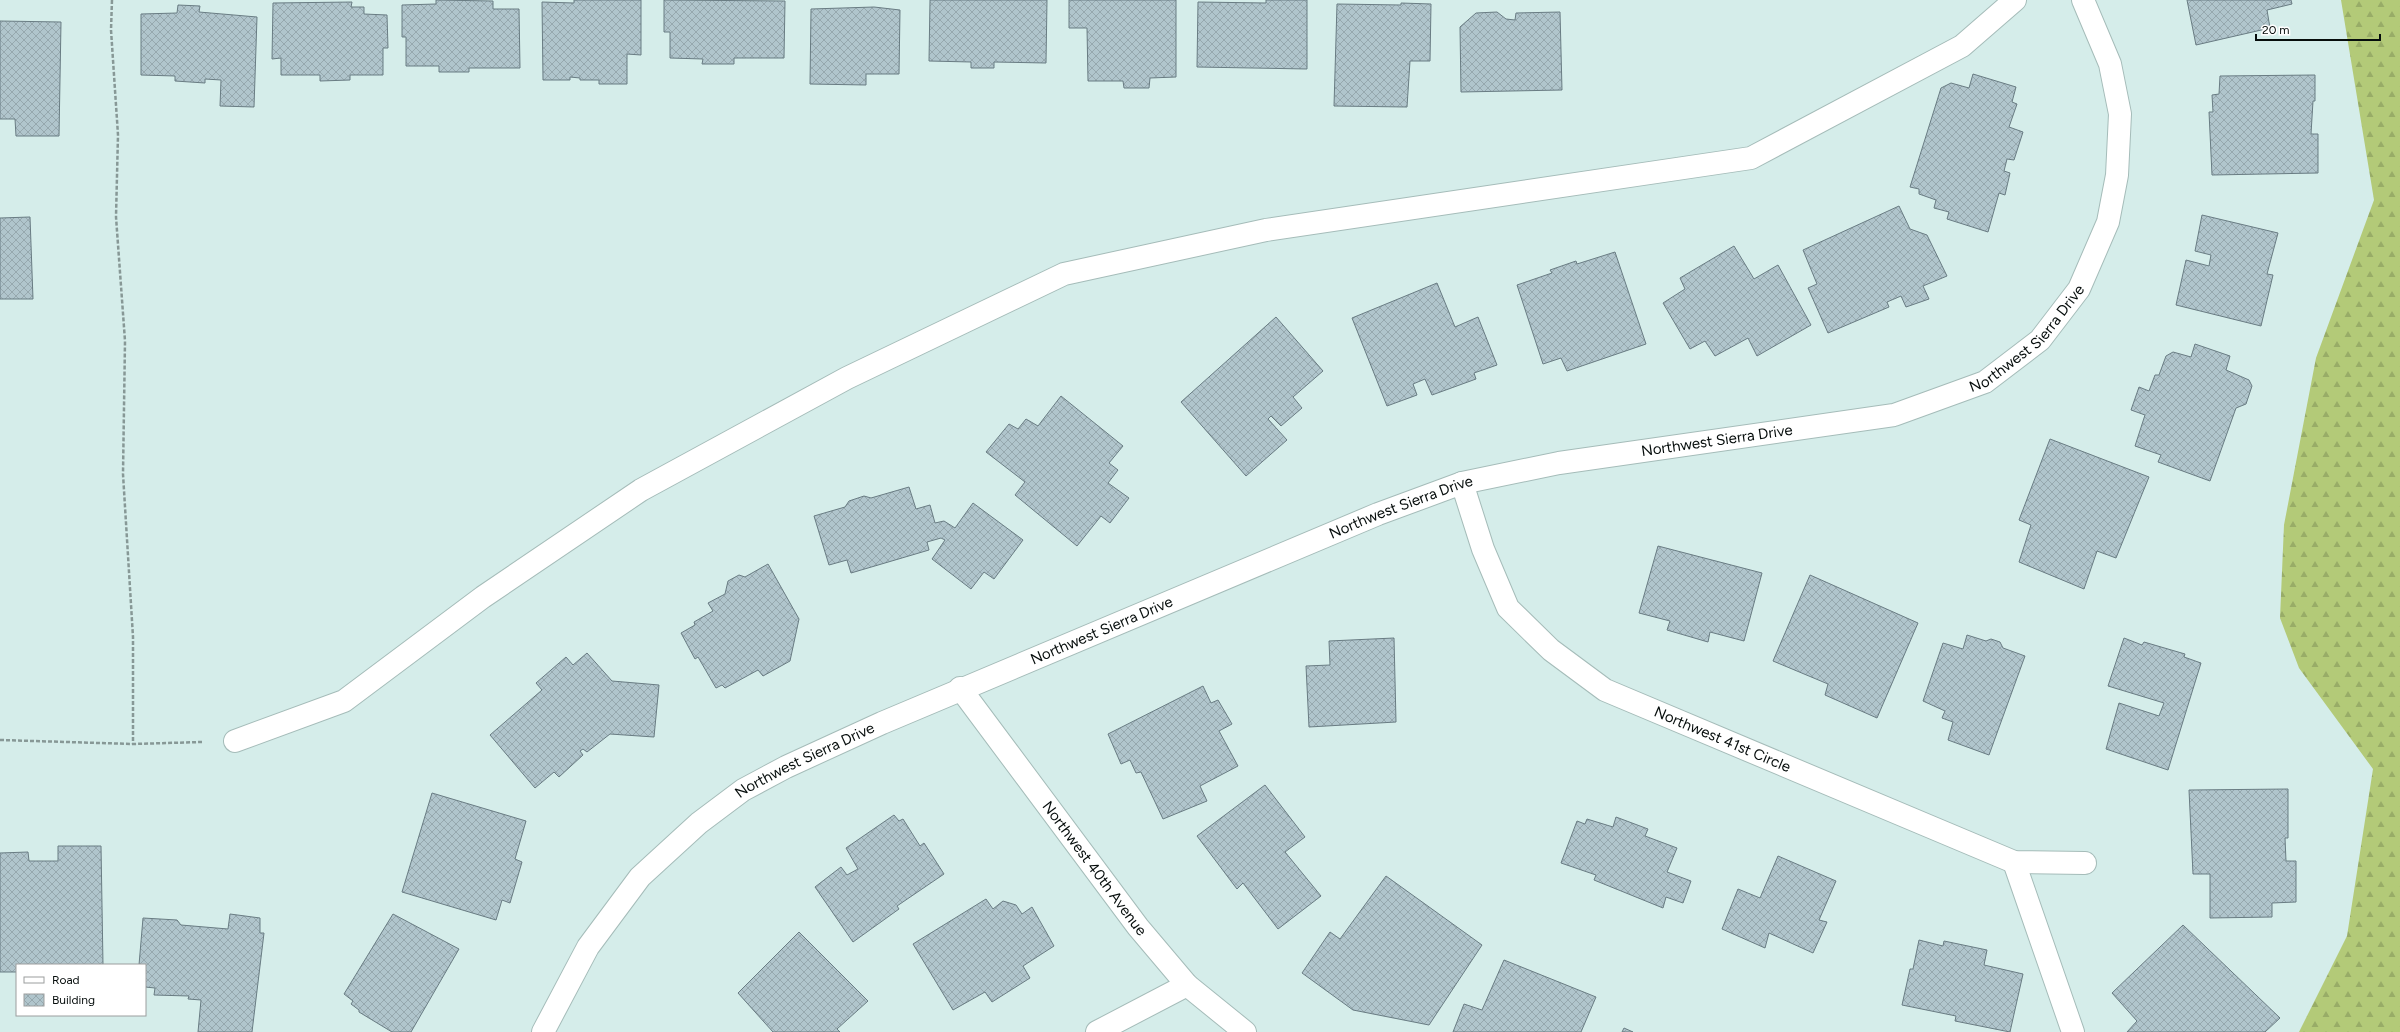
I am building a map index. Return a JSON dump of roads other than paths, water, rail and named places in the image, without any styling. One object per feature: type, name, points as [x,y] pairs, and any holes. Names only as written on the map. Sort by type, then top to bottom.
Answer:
[{"type":"street","points":[[235,741],[344,701],[483,597],[641,490],[847,378],[1064,274],[1266,230],[1751,158],[1962,46],[2015,0]]},
{"type":"street","name":"Northwest Sierra Drive","points":[[543,1032],[588,946],[640,877],[698,823],[743,790],[786,767],[960,688],[1370,517],[1462,483],[1559,464],[1894,415],[1985,382],[2040,340],[2079,289],[2108,222],[2117,175],[2120,114],[2110,64],[2082,0]]},
{"type":"street","name":"Northwest 41st Circle","points":[[1462,483],[1483,549],[1508,608],[1551,650],[1605,690],[2014,862],[2085,863]]},
{"type":"street","name":"Northwest 40th Avenue","points":[[960,688],[1138,927],[1187,985],[1245,1032]]},
{"type":"street","points":[[2014,862],[2073,1032]]},
{"type":"street","points":[[1097,1032],[1187,985]]}]
